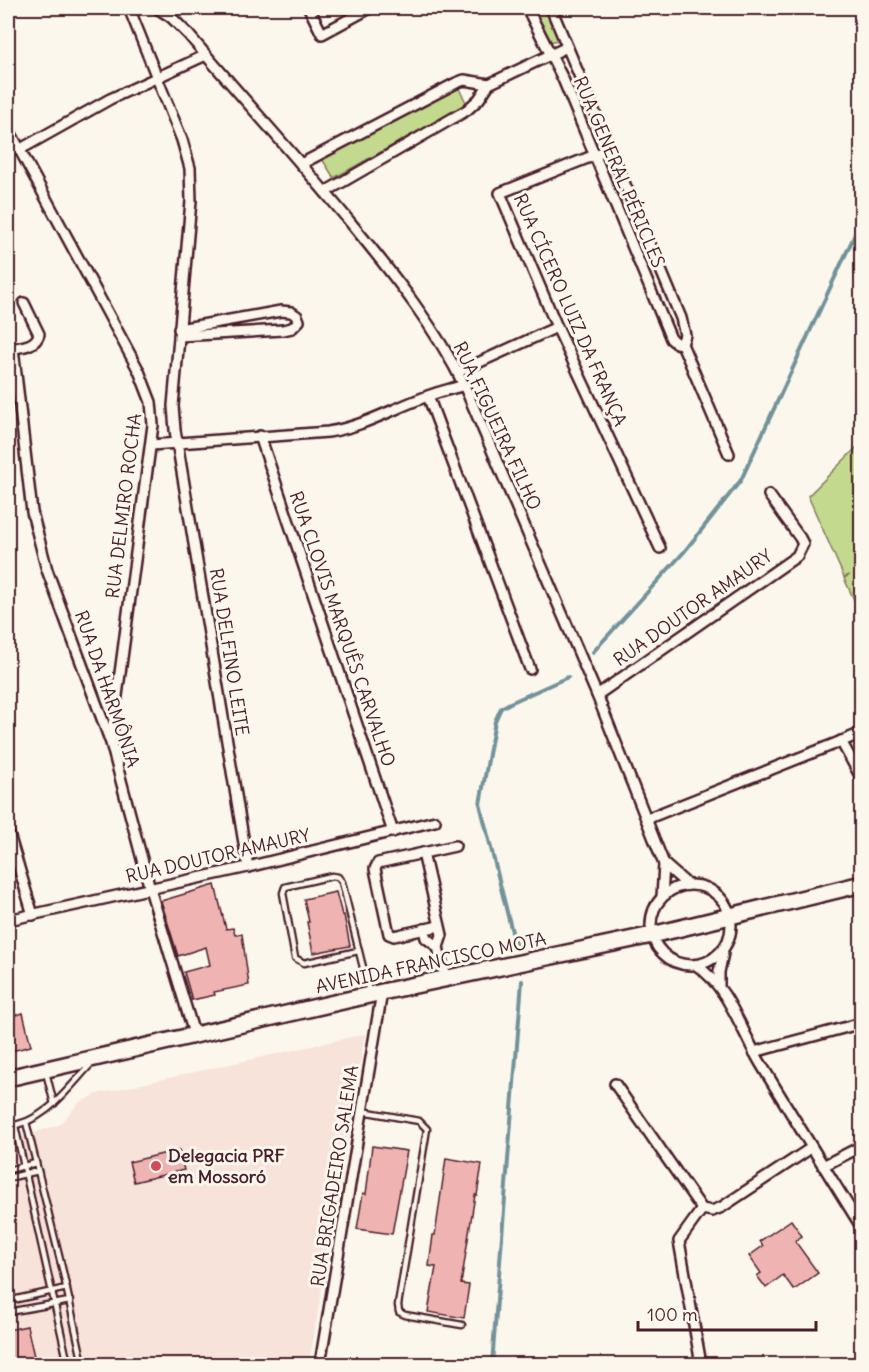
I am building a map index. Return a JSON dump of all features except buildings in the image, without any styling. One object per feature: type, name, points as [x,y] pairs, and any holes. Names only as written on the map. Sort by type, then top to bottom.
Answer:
[{"type":"main road","name":"AVENIDA FRANCISCO MOTA","points":[[8,1078],[376,994],[652,935],[861,884]]},
{"type":"street","name":"RUA DELFINO LEITE","points":[[129,8],[182,140],[192,185],[173,406],[248,867]]},
{"type":"street","name":"RUA FIGUEIRA FILHO","points":[[157,8],[171,17],[206,55],[325,192],[409,296],[450,356],[597,695],[664,864],[662,897],[652,915],[652,935]]},
{"type":"street","points":[[309,8],[322,34],[370,8]]},
{"type":"street","name":"RUA GENERAL PÉRICLES","points":[[527,8],[551,55],[596,156],[671,339],[682,344]]},
{"type":"street","name":"RUA GENERAL PÉRICLES","points":[[551,8],[681,318],[685,335],[682,344],[729,454]]},
{"type":"street","points":[[325,192],[467,110],[479,99],[489,84],[567,47]]},
{"type":"street","points":[[19,150],[110,99],[206,55]]},
{"type":"street","points":[[301,164],[456,82],[464,80],[489,84]]},
{"type":"street","name":"RUA DELMIRO ROCHA","points":[[8,128],[139,371],[151,402],[153,425],[111,743]]},
{"type":"street","name":"RUA CÍCERO LUIZ DA FRANÇA","points":[[610,149],[500,193],[557,327],[660,548]]},
{"type":"street","points":[[10,349],[33,343],[38,339],[39,334],[24,303]]},
{"type":"street","points":[[281,311],[291,312],[297,316],[299,321],[292,328],[283,330],[179,333],[281,311]]},
{"type":"street","points":[[458,372],[557,327]]},
{"type":"street","name":"RUA DA HARMÔNIA","points":[[10,349],[32,512],[47,570],[111,743],[150,889],[195,1036]]},
{"type":"street","points":[[150,445],[348,429],[428,396],[464,385]]},
{"type":"street","points":[[428,396],[530,669]]},
{"type":"street","name":"RUA CLOVIS MARQUÊS CARVALHO","points":[[260,436],[393,832]]},
{"type":"street","name":"RUA DOUTOR AMAURY","points":[[597,695],[797,556],[802,544],[769,495]]},
{"type":"street","points":[[646,819],[861,733]]},
{"type":"street","points":[[841,741],[861,779]]},
{"type":"street","name":"RUA DOUTOR AMAURY","points":[[8,920],[248,867],[435,821]]},
{"type":"street","points":[[8,831],[33,915]]},
{"type":"street","points":[[439,926],[394,936],[389,934],[375,869],[378,863],[455,846]]},
{"type":"street","points":[[423,853],[441,935],[438,947],[446,979]]},
{"type":"street","name":"RUA FIGUEIRA FILHO","points":[[664,864],[688,885]]},
{"type":"street","points":[[662,897],[669,891],[688,885],[699,886],[710,890],[726,905],[732,927],[720,962],[719,986]]},
{"type":"street","points":[[424,930],[426,938],[438,947]]},
{"type":"street","points":[[652,935],[656,946],[664,955],[684,965],[707,963],[725,948]]},
{"type":"street","points":[[696,965],[719,986],[754,1052],[861,1228]]},
{"type":"street","name":"RUA BRIGADEIRO SALEMA","points":[[320,1365],[362,1112],[376,994]]},
{"type":"street","points":[[754,1052],[861,1023]]},
{"type":"street","points":[[615,1084],[702,1209],[712,1211],[722,1207],[811,1148]]},
{"type":"street","points":[[823,1166],[861,1146]]},
{"type":"street","points":[[701,1365],[679,1241],[702,1209]]},
{"type":"lane","points":[[358,951],[304,963],[295,958],[283,893],[285,887],[332,876],[338,877],[342,882],[358,951],[376,994]]},
{"type":"lane","points":[[8,1126],[15,1126],[41,1115],[96,1058]]},
{"type":"lane","points":[[45,1070],[54,1104]]},
{"type":"lane","points":[[362,1112],[419,1121],[427,1129],[398,1305],[399,1312],[405,1316],[462,1325]]},
{"type":"lane","points":[[26,1122],[67,1288],[83,1365]]},
{"type":"lane","points":[[15,1126],[68,1365]]},
{"type":"lane","points":[[8,1170],[36,1163]]},
{"type":"lane","points":[[8,1178],[38,1171]]},
{"type":"lane","points":[[8,1301],[67,1288]]},
{"type":"lane","points":[[8,1312],[70,1301]]},
{"type":"shaded area","points":[[365,1034],[309,1364],[8,1364],[8,1141],[59,1125],[79,1103],[97,1094]]},
{"type":"green space","points":[[532,8],[546,8],[559,40],[549,42]]},
{"type":"green space","points":[[456,83],[467,104],[334,178],[322,159]]},
{"type":"green space","points":[[861,443],[861,615],[844,578],[850,575],[844,577],[808,496]]},
{"type":"waterway","points":[[593,652],[684,552],[741,480],[862,219]]},
{"type":"waterway","points":[[516,948],[480,804],[495,721],[501,708],[568,677]]},
{"type":"waterway","points":[[492,1364],[522,981]]},
{"type":"place","name":"Delegacia PRF em Mossoró","points":[[156,1166]]}]
